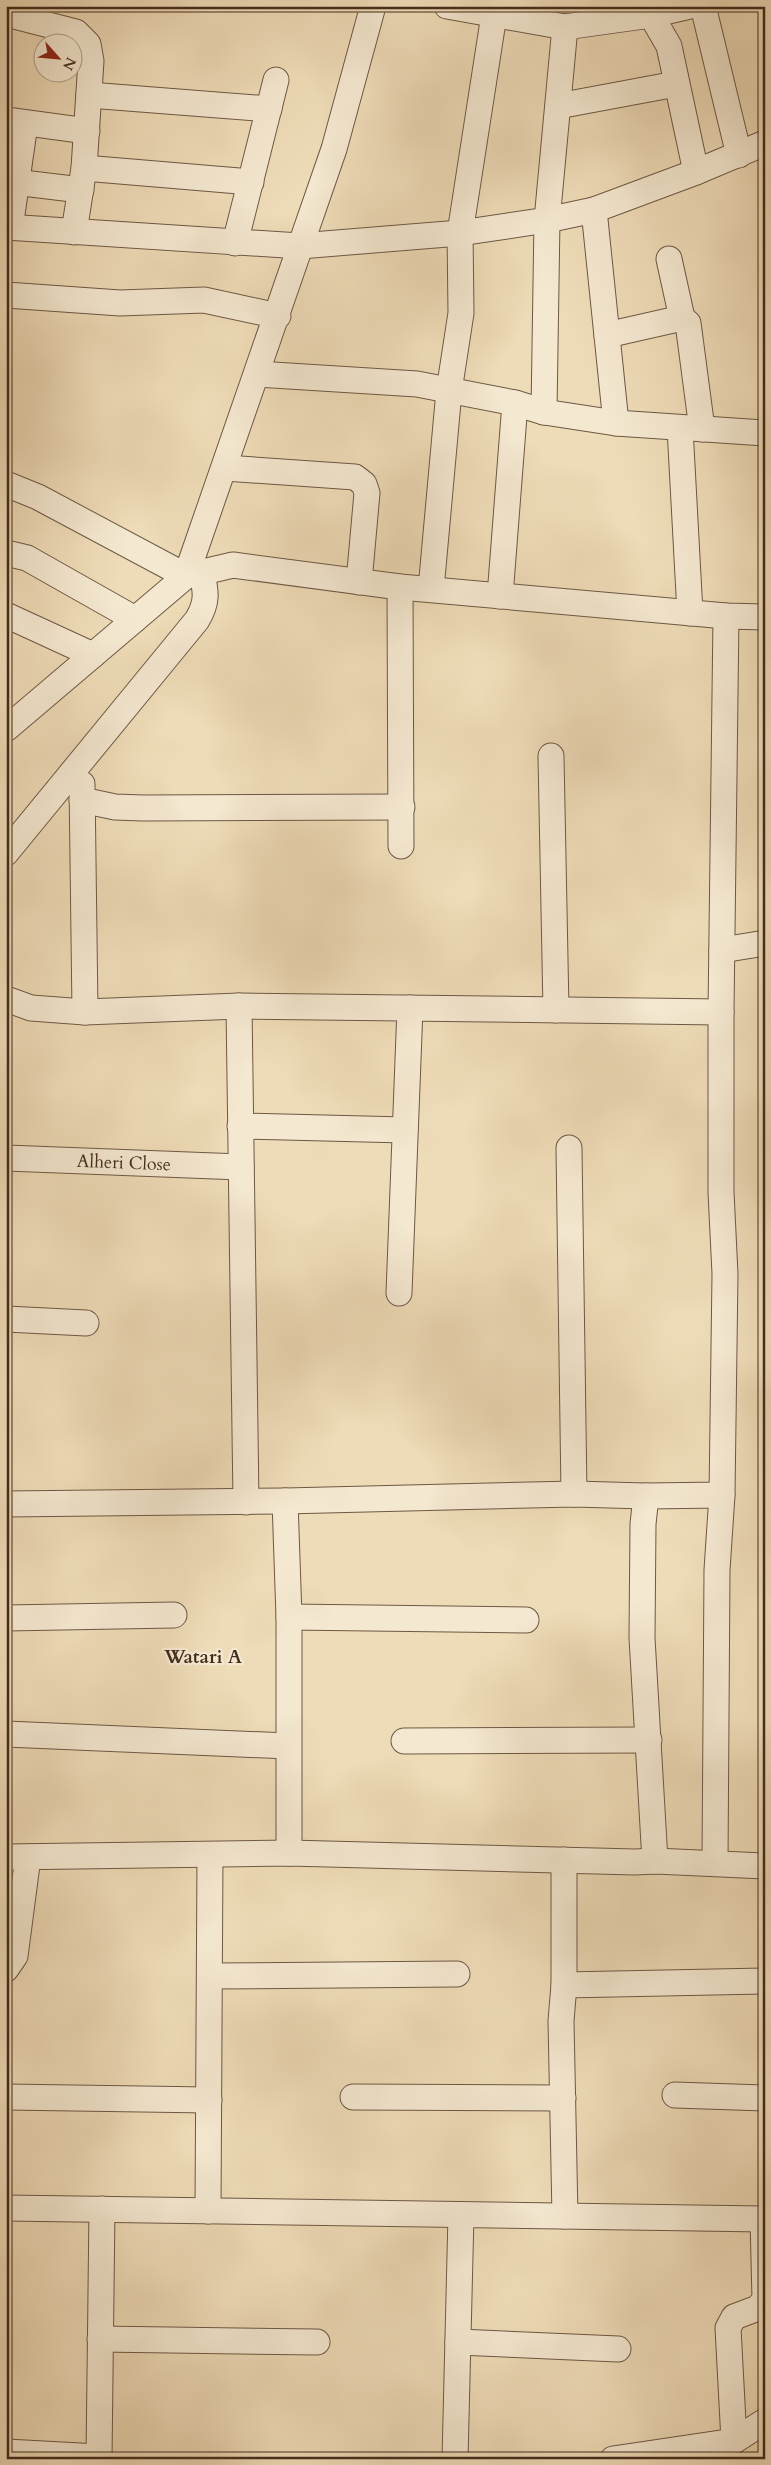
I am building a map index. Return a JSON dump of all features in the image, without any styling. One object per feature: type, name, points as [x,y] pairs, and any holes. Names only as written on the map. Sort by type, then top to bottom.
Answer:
[{"type":"street","points":[[194,574],[225,468],[334,149],[373,6]]},
{"type":"street","points":[[448,6],[494,15],[533,14],[565,27],[590,15],[690,6]]},
{"type":"street","points":[[703,6],[739,155]]},
{"type":"street","points":[[651,11],[669,46],[696,172]]},
{"type":"street","points":[[6,14],[76,32],[88,44],[91,61],[87,131],[74,232]]},
{"type":"street","points":[[431,589],[449,390],[461,313],[460,233],[494,15]]},
{"type":"street","points":[[544,412],[546,220],[565,27]]},
{"type":"street","points":[[235,243],[276,80]]},
{"type":"street","points":[[558,106],[676,84]]},
{"type":"street","points":[[89,96],[269,109]]},
{"type":"street","points":[[87,131],[16,122],[8,228],[146,235],[235,243],[300,246],[460,233],[546,220],[594,210],[739,155],[765,142]]},
{"type":"street","points":[[11,182],[82,179],[251,182]]},
{"type":"street","points":[[594,210],[616,423]]},
{"type":"street","points":[[669,259],[682,318],[688,323],[691,331],[690,613]]},
{"type":"street","points":[[6,295],[120,302],[204,300],[278,316]]},
{"type":"street","points":[[607,335],[682,318]]},
{"type":"street","points":[[257,374],[417,384],[515,403],[544,412],[616,423],[765,433]]},
{"type":"street","points":[[500,596],[515,403]]},
{"type":"street","points":[[225,468],[354,477],[364,484],[367,493],[359,582]]},
{"type":"street","points":[[6,484],[38,497],[194,574],[207,595],[204,609],[198,620],[83,762],[6,853]]},
{"type":"street","points":[[6,554],[27,558],[135,619]]},
{"type":"street","points":[[6,728],[135,619],[194,574],[233,565],[400,587],[726,616],[765,617]]},
{"type":"street","points":[[400,587],[402,807],[400,846]]},
{"type":"street","points":[[6,615],[93,655]]},
{"type":"street","points":[[715,1863],[717,1570],[722,1495],[725,1303],[721,1192],[721,1012],[726,616]]},
{"type":"street","points":[[551,756],[556,1010]]},
{"type":"street","points":[[83,762],[85,1012]]},
{"type":"street","points":[[82,800],[115,807],[143,808],[402,807]]},
{"type":"street","points":[[722,950],[765,943]]},
{"type":"street","points":[[6,999],[31,1008],[85,1012],[238,1006],[721,1012]]},
{"type":"street","points":[[238,1006],[246,1502]]},
{"type":"street","points":[[399,1293],[410,1008]]},
{"type":"street","points":[[240,1126],[405,1130]]},
{"type":"street","points":[[569,1148],[574,1494]]},
{"type":"street","name":"Alheri Close","points":[[6,1158],[241,1168]]},
{"type":"street","points":[[6,1319],[86,1323]]},
{"type":"street","points":[[6,1504],[246,1502],[574,1494],[646,1496],[722,1495]]},
{"type":"street","points":[[646,1496],[642,1638],[655,1861]]},
{"type":"street","points":[[286,1501],[289,1617],[289,1853]]},
{"type":"street","points":[[6,1618],[174,1615]]},
{"type":"street","points":[[289,1617],[526,1620]]},
{"type":"street","points":[[7,1733],[288,1746]]},
{"type":"street","points":[[404,1741],[649,1740]]},
{"type":"street","points":[[6,1969],[15,1956],[17,1857],[289,1853],[655,1861],[765,1866]]},
{"type":"street","points":[[208,2211],[210,1855]]},
{"type":"street","points":[[564,1860],[564,1985],[561,2021],[565,2216]]},
{"type":"street","points":[[210,1976],[457,1974]]},
{"type":"street","points":[[564,1985],[765,1981]]},
{"type":"street","points":[[675,2095],[765,2098]]},
{"type":"street","points":[[353,2097],[563,2098]]},
{"type":"street","points":[[6,2098],[209,2100]]},
{"type":"street","points":[[6,2208],[764,2219],[764,2299],[758,2308],[734,2316],[728,2328],[734,2441]]},
{"type":"street","points":[[6,2452],[99,2458],[102,2209]]},
{"type":"street","points":[[455,2459],[461,2215]]},
{"type":"street","points":[[100,2339],[317,2342]]},
{"type":"street","points":[[458,2342],[618,2349]]},
{"type":"street","points":[[613,2459],[734,2441],[765,2421]]},
{"type":"district","name":"Watari A","points":[[203,1657]]}]
